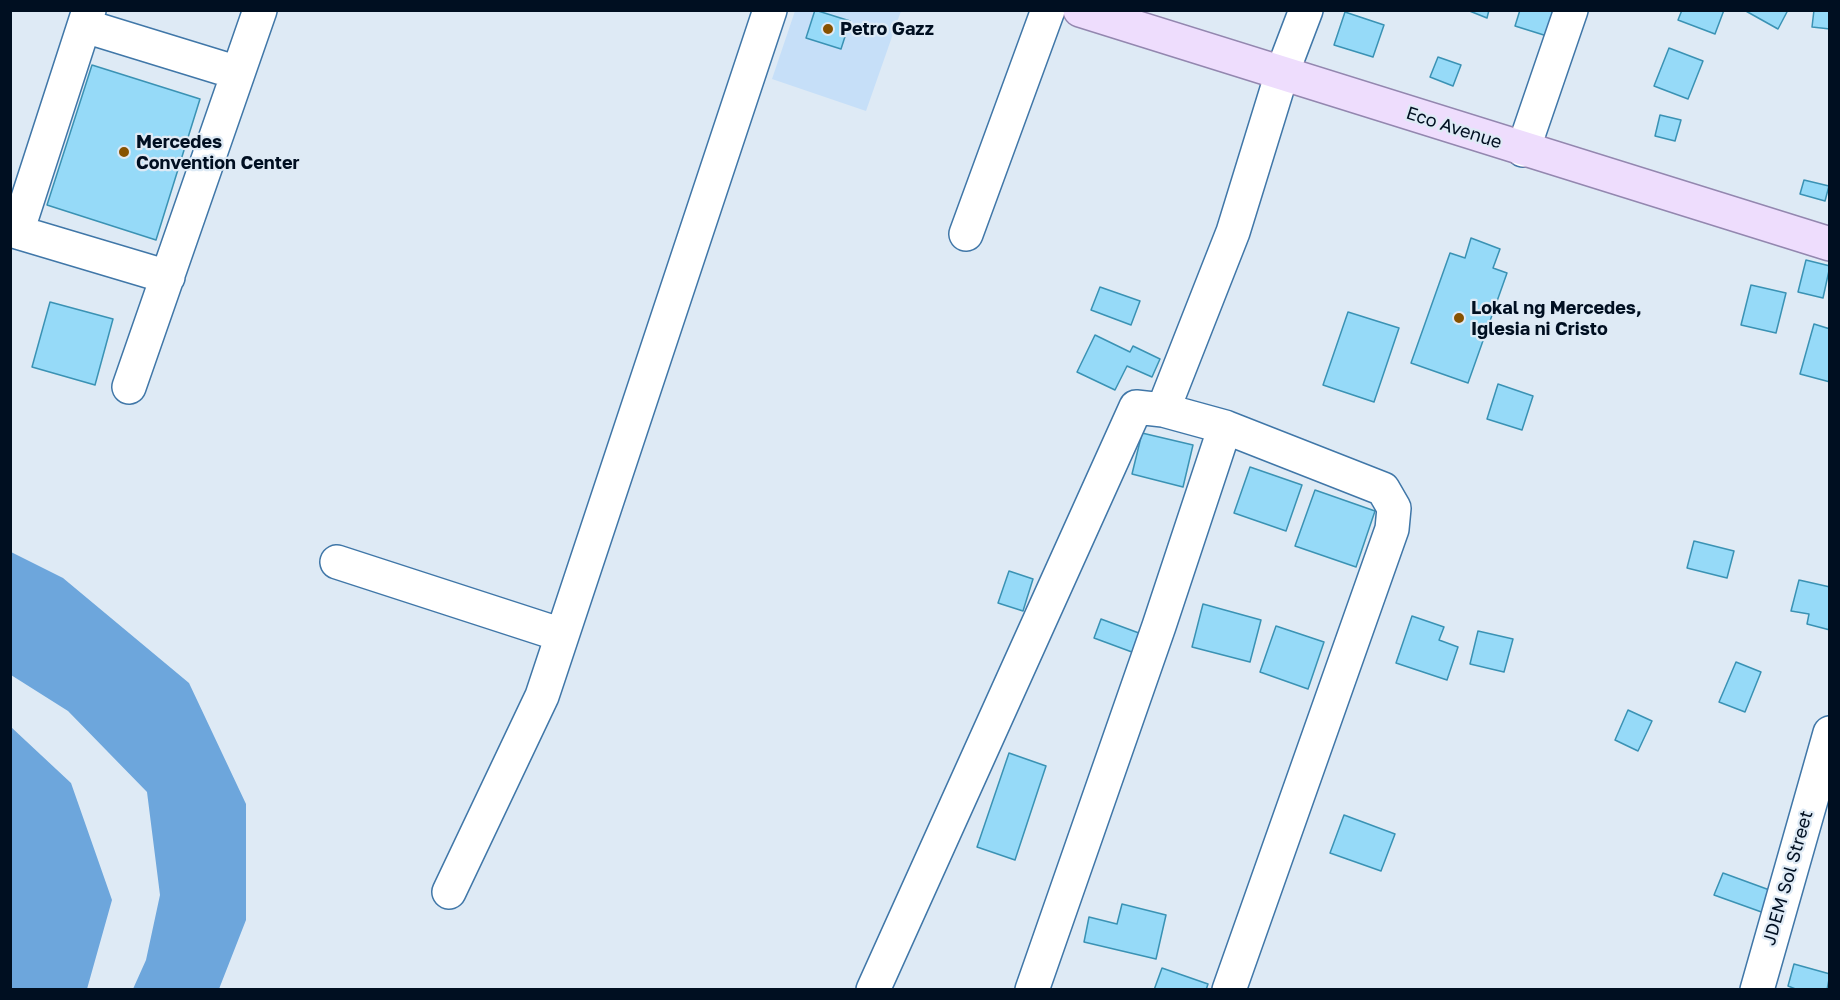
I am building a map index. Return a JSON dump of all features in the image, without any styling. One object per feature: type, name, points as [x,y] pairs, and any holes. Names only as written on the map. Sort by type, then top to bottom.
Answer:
[{"type":"main road","name":"Eco Avenue","points":[[1080,10],[1830,244]]},
{"type":"street","points":[[129,387],[260,10]]},
{"type":"street","points":[[449,892],[542,696],[770,10]]},
{"type":"street","points":[[966,234],[1048,10]]},
{"type":"street","points":[[1163,410],[1233,232],[1282,73],[1306,10]]},
{"type":"street","points":[[1523,150],[1570,10]]},
{"type":"street","points":[[168,277],[17,232],[87,18],[238,73]]},
{"type":"street","points":[[873,990],[1136,407],[1163,410],[1225,427],[1383,489],[1394,508],[1392,529],[1229,990]]},
{"type":"street","points":[[1032,990],[1159,626],[1225,427]]},
{"type":"street","points":[[337,562],[562,635]]},
{"type":"street","name":"JDEM Sol Street","points":[[1757,990],[1830,733]]},
{"type":"shaded area","points":[[795,11],[901,11],[866,111],[772,79]]},
{"type":"water","points":[[11,552],[63,578],[189,683],[246,804],[246,920],[219,989],[133,989],[146,960],[160,895],[147,792],[68,711],[11,675]]},
{"type":"water","points":[[11,727],[71,783],[112,900],[87,989],[11,989]]},
{"type":"building","name":"Petro Gazz","points":[[815,10],[850,21],[841,49],[806,38]]},
{"type":"building","points":[[1467,10],[1489,10],[1487,18]]},
{"type":"building","points":[[1520,10],[1554,10],[1547,36],[1515,26]]},
{"type":"building","points":[[1682,10],[1724,10],[1715,34],[1678,20]]},
{"type":"building","points":[[1744,10],[1788,10],[1778,29]]},
{"type":"building","points":[[1814,10],[1830,10],[1830,29],[1812,27]]},
{"type":"building","points":[[1345,12],[1384,25],[1373,57],[1334,45]]},
{"type":"building","points":[[1669,48],[1703,61],[1688,99],[1654,86]]},
{"type":"building","points":[[1438,57],[1461,65],[1453,86],[1430,77]]},
{"type":"building","name":"Mercedes Convention Center","points":[[92,65],[200,99],[156,240],[47,205]]},
{"type":"building","points":[[1660,115],[1681,120],[1675,141],[1655,136]]},
{"type":"building","points":[[1804,180],[1829,186],[1825,201],[1800,194]]},
{"type":"building","name":"Lokal ng Mercedes, Iglesia ni Cristo","points":[[1471,238],[1500,249],[1493,268],[1507,273],[1468,383],[1411,363],[1450,253],[1465,258]]},
{"type":"building","points":[[1806,260],[1830,266],[1823,298],[1798,292]]},
{"type":"building","points":[[1751,285],[1786,293],[1776,333],[1741,325]]},
{"type":"building","points":[[1100,287],[1140,301],[1131,325],[1091,310]]},
{"type":"building","points":[[50,302],[113,319],[95,385],[32,367]]},
{"type":"building","points":[[1348,312],[1399,328],[1374,402],[1323,385]]},
{"type":"building","points":[[1814,324],[1830,329],[1830,382],[1800,374]]},
{"type":"building","points":[[1095,335],[1130,352],[1133,346],[1160,359],[1152,377],[1127,366],[1115,390],[1077,372]]},
{"type":"building","points":[[1498,384],[1533,396],[1522,430],[1487,419]]},
{"type":"building","points":[[1142,433],[1193,445],[1183,487],[1132,474]]},
{"type":"building","points":[[1250,467],[1302,485],[1286,531],[1234,513]]},
{"type":"building","points":[[1315,490],[1375,511],[1356,567],[1295,546]]},
{"type":"building","points":[[1694,541],[1734,551],[1727,578],[1687,568]]},
{"type":"building","points":[[1009,571],[1033,579],[1023,611],[998,603]]},
{"type":"building","points":[[1799,580],[1830,587],[1830,630],[1807,624],[1809,614],[1791,611]]},
{"type":"building","points":[[1203,604],[1261,620],[1250,662],[1192,647]]},
{"type":"building","points":[[1412,616],[1444,627],[1439,640],[1458,647],[1447,680],[1396,663]]},
{"type":"building","points":[[1101,619],[1147,636],[1140,655],[1094,638]]},
{"type":"building","points":[[1276,626],[1324,642],[1308,689],[1260,672]]},
{"type":"building","points":[[1478,631],[1513,639],[1504,672],[1470,664]]},
{"type":"building","points":[[1736,662],[1761,672],[1745,712],[1719,702]]},
{"type":"building","points":[[1628,710],[1652,721],[1638,751],[1615,740]]},
{"type":"building","points":[[1009,753],[1046,766],[1015,860],[977,847]]},
{"type":"building","points":[[1344,815],[1395,834],[1381,871],[1330,853]]},
{"type":"building","points":[[1723,873],[1775,892],[1767,914],[1714,895]]},
{"type":"building","points":[[1122,904],[1166,915],[1156,959],[1084,942],[1089,917],[1117,924]]},
{"type":"building","points":[[1794,964],[1830,974],[1827,990],[1798,990],[1788,986]]},
{"type":"building","points":[[1162,968],[1208,984],[1206,990],[1154,990]]},
{"type":"place","name":"Petro Gazz","points":[[828,29]]},
{"type":"place","name":"Mercedes Convention Center","points":[[124,152]]},
{"type":"place","name":"Lokal ng Mercedes, Iglesia ni Cristo","points":[[1459,318]]}]
